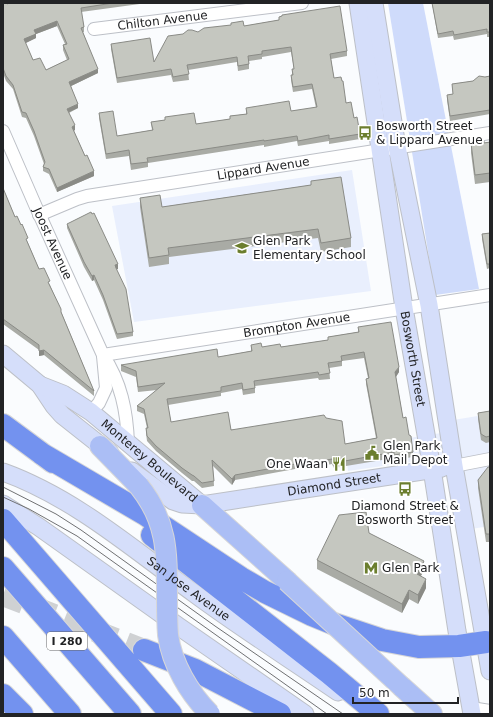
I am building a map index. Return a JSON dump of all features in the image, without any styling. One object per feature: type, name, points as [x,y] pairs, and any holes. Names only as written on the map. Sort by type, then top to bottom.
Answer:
[{"type":"highway","points":[[3,425],[156,538],[329,673],[378,714]]},
{"type":"highway","points":[[42,454],[140,511],[241,578],[312,615],[358,632],[400,644],[430,648],[486,642]]},
{"type":"highway","points":[[3,520],[171,714]]},
{"type":"highway","name":"I 280","points":[[3,568],[130,714]]},
{"type":"highway","points":[[3,637],[70,714]]},
{"type":"highway","points":[[144,650],[195,670],[280,714]]},
{"type":"highway","points":[[3,695],[22,714]]},
{"type":"main road","name":"Bosworth Street","points":[[358,3],[404,308],[432,469],[459,646],[472,711]]},
{"type":"main road","name":"Bosworth Street","points":[[374,3],[398,147],[429,305],[454,466],[490,671]]},
{"type":"main road","name":"Monterey Boulevard","points":[[3,354],[40,385],[62,415],[100,446],[173,501],[182,504],[202,505]]},
{"type":"main road","name":"Monterey Boulevard","points":[[40,385],[63,394],[91,412],[202,505]]},
{"type":"main road","points":[[100,446],[139,486],[155,510],[164,538],[166,554],[168,635],[173,654],[187,684],[197,700],[210,714]]},
{"type":"main road","name":"Diamond Street","points":[[202,505],[454,466]]},
{"type":"main road","name":"San Jose Avenue","points":[[3,472],[18,477],[40,488],[85,514],[141,553],[195,594],[369,714]]},
{"type":"main road","points":[[3,504],[44,530],[178,626],[306,714]]},
{"type":"main road","points":[[202,505],[432,714]]},
{"type":"street","name":"Chilton Avenue","points":[[94,29],[302,3]]},
{"type":"street","name":"Joost Avenue","points":[[3,131],[39,215],[103,355],[112,369],[122,394],[126,411],[128,444]]},
{"type":"street","name":"Lippard Avenue","points":[[39,215],[88,196],[490,133]]},
{"type":"street","name":"Brompton Avenue","points":[[103,355],[490,295]]},
{"type":"street","name":"Joost Avenue","points":[[91,412],[99,403],[106,388],[103,355]]},
{"type":"street","name":"Diamond Street","points":[[454,466],[490,459]]},
{"type":"street","points":[[472,711],[490,711]]},
{"type":"shaded area","points":[[388,3],[423,3],[479,289],[435,295]]},
{"type":"shaded area","name":"Glen Park Elementary School","points":[[352,170],[371,291],[134,322],[112,206]]},
{"type":"shaded area","points":[[490,414],[490,526],[471,529],[459,455],[348,471],[345,448],[454,431],[453,420]]},
{"type":"building","points":[[3,3],[113,3],[81,8],[84,27],[81,28],[98,69],[69,82],[78,104],[67,109],[75,125],[72,127],[85,156],[87,155],[94,171],[57,188],[49,169],[43,167],[45,162],[34,131],[26,113],[22,112],[13,85],[6,76],[3,68]],"holes":[[[57,21],[67,44],[63,45],[69,59],[46,70],[40,58],[33,60],[24,39],[36,34],[34,30]]]},
{"type":"building","points":[[432,3],[490,3],[490,32],[487,32],[487,29],[454,35],[453,31],[438,34]]},
{"type":"building","points":[[340,6],[347,51],[330,54],[334,78],[341,77],[343,81],[346,103],[351,102],[354,118],[357,117],[360,134],[329,139],[329,135],[298,141],[297,136],[264,140],[147,158],[148,162],[131,164],[129,150],[106,154],[99,113],[113,111],[117,136],[153,130],[151,122],[165,120],[165,117],[194,113],[196,124],[230,119],[230,116],[247,114],[246,108],[289,101],[291,111],[317,107],[312,84],[293,87],[291,75],[293,75],[292,69],[294,69],[291,47],[262,51],[262,54],[248,56],[249,64],[238,66],[237,57],[187,65],[189,74],[173,77],[171,69],[117,78],[111,44],[150,38],[154,62],[168,36],[183,34],[188,30],[198,32],[204,28],[231,25],[231,23],[243,21],[244,26],[279,20],[279,17],[282,15]]},
{"type":"building","points":[[479,76],[490,76],[490,110],[450,116],[447,95],[453,94],[452,84],[473,81]]},
{"type":"building","points":[[484,141],[484,143],[490,142],[490,173],[475,175],[471,143]]},
{"type":"building","points":[[341,177],[351,238],[321,243],[318,229],[168,248],[169,255],[149,258],[140,198],[160,195],[162,207],[311,185],[311,181]]},
{"type":"building","points":[[3,188],[15,217],[17,216],[21,225],[22,224],[28,238],[26,239],[39,269],[44,268],[50,281],[48,282],[61,309],[94,391],[44,350],[39,351],[39,345],[3,319]]},
{"type":"building","points":[[91,212],[92,214],[94,213],[118,264],[115,265],[126,289],[133,332],[117,334],[94,275],[92,276],[84,262],[67,224]]},
{"type":"building","points":[[490,233],[490,264],[487,264],[482,234]]},
{"type":"building","points":[[391,322],[399,367],[395,372],[403,418],[406,417],[413,452],[394,455],[394,452],[334,463],[332,459],[305,464],[295,464],[235,475],[232,479],[212,460],[214,481],[202,483],[156,446],[147,436],[146,428],[148,428],[144,409],[137,406],[165,383],[138,387],[136,371],[121,365],[217,349],[218,357],[252,351],[251,345],[261,343],[262,347],[280,344],[281,347],[328,340],[328,337],[359,332],[358,327]],"holes":[[[364,352],[369,378],[366,379],[377,438],[345,444],[342,421],[326,418],[324,415],[231,430],[228,412],[171,422],[167,399],[221,391],[221,387],[242,383],[243,390],[255,388],[254,381],[318,372],[319,375],[330,373],[328,363],[342,361],[341,356]]]},
{"type":"building","points":[[490,411],[490,436],[486,437],[481,434],[478,413]]},
{"type":"building","points":[[488,467],[490,467],[490,534],[486,534],[478,480]]},
{"type":"building","points":[[366,512],[369,533],[424,561],[417,574],[426,579],[418,595],[409,590],[402,604],[317,560],[339,515]]},
{"type":"tunnel","points":[[3,595],[144,650]]},
{"type":"tram line","points":[[3,487],[56,514],[81,530],[215,626],[343,714]]},
{"type":"tram line","points":[[3,497],[29,509],[77,536],[327,714]]},
{"type":"place","name":"Bosworth Street & Lippard Avenue","points":[[365,133]]},
{"type":"place","name":"Glen Park Elementary School","points":[[242,248]]},
{"type":"place","name":"Glen Park Mail Depot","points":[[372,453]]},
{"type":"place","name":"One Waan","points":[[339,464]]},
{"type":"place","name":"Diamond Street & Bosworth Street","points":[[405,489]]},
{"type":"place","name":"Glen Park","points":[[371,568]]}]
